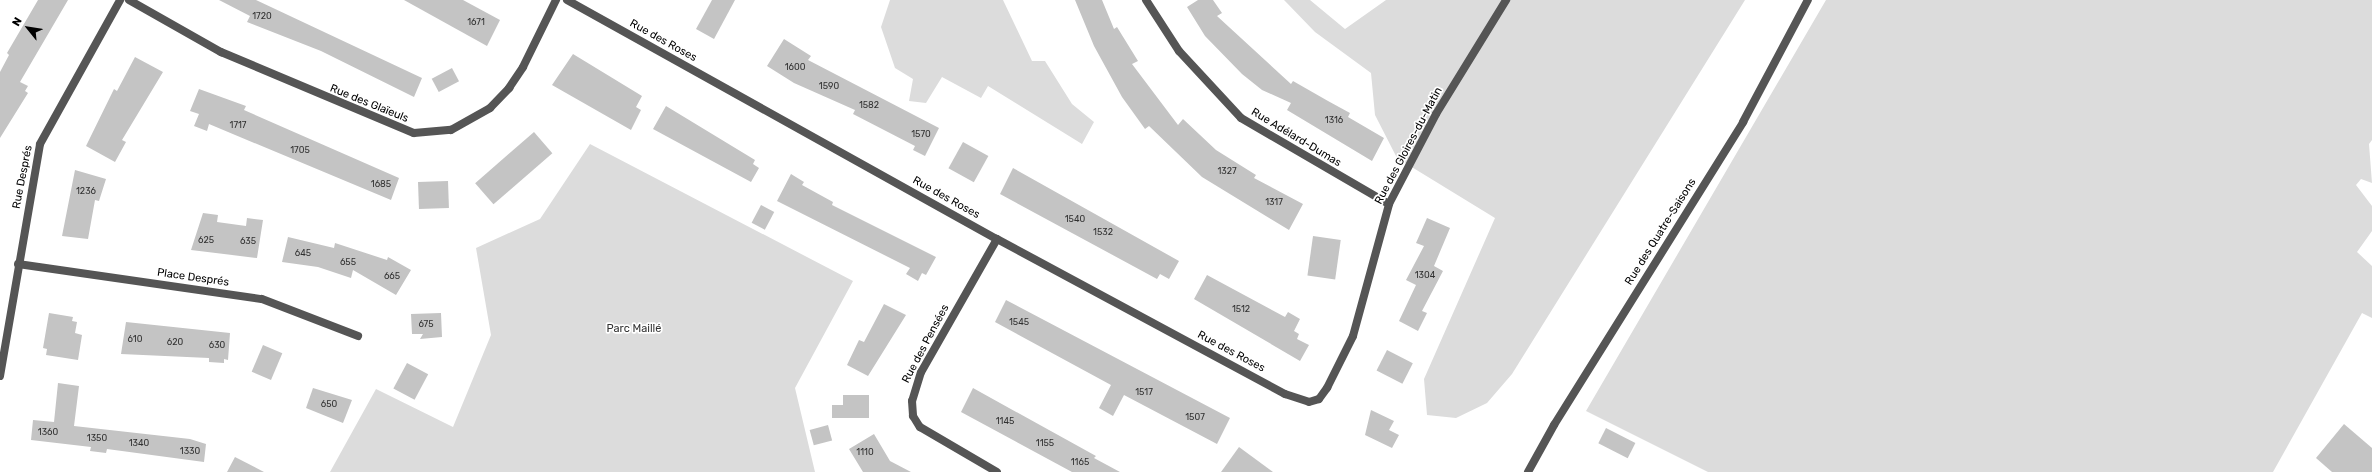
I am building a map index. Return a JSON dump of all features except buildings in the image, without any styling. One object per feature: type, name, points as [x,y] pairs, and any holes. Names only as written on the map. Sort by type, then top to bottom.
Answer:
[{"type":"street","name":"Rue Després","points":[[0,376],[18,264],[40,144],[120,0]]},
{"type":"street","name":"Rue des Glaïeuls","points":[[129,0],[221,52],[414,133],[451,130],[490,108],[509,88],[523,67],[556,0]]},
{"type":"street","name":"Rue des Roses","points":[[567,0],[997,239],[1285,394],[1298,400],[1319,399]]},
{"type":"street","name":"Rue Adélard-Dumas","points":[[1146,0],[1179,51],[1241,118],[1388,204]]},
{"type":"street","name":"Rue des Gloires-du-Matin","points":[[1319,399],[1353,336],[1388,204],[1436,114],[1506,0]]},
{"type":"street","name":"Rue des Quatre-Saisons","points":[[1528,472],[1554,425],[1743,122],[1808,0]]},
{"type":"street","name":"Rue des Pensées","points":[[997,239],[921,372],[912,401],[913,416],[920,427],[997,472]]},
{"type":"street","name":"Place Després","points":[[18,264],[262,298],[358,336]]},
{"type":"green space","points":[[890,0],[1003,0],[1032,61],[1045,61],[1072,104],[1094,122],[1082,144],[988,86],[981,98],[942,77],[926,103],[909,101],[913,79],[895,68],[881,27]]},
{"type":"green space","points":[[1284,0],[1310,0],[1345,29],[1386,0],[1745,0],[1512,374],[1487,403],[1456,418],[1427,415],[1424,379],[1495,218],[1397,158],[1375,115],[1371,73],[1315,32]]},
{"type":"green space","points":[[1826,0],[2372,0],[2372,140],[2369,144],[2372,183],[2361,179],[2356,185],[2372,206],[2372,231],[2357,252],[2372,266],[2372,318],[2362,313],[2273,472],[1708,472],[1586,411]]},
{"type":"green space","name":"Parc Maillé","points":[[590,144],[853,281],[795,388],[815,472],[330,472],[376,389],[453,427],[491,335],[476,248],[540,219]]}]
